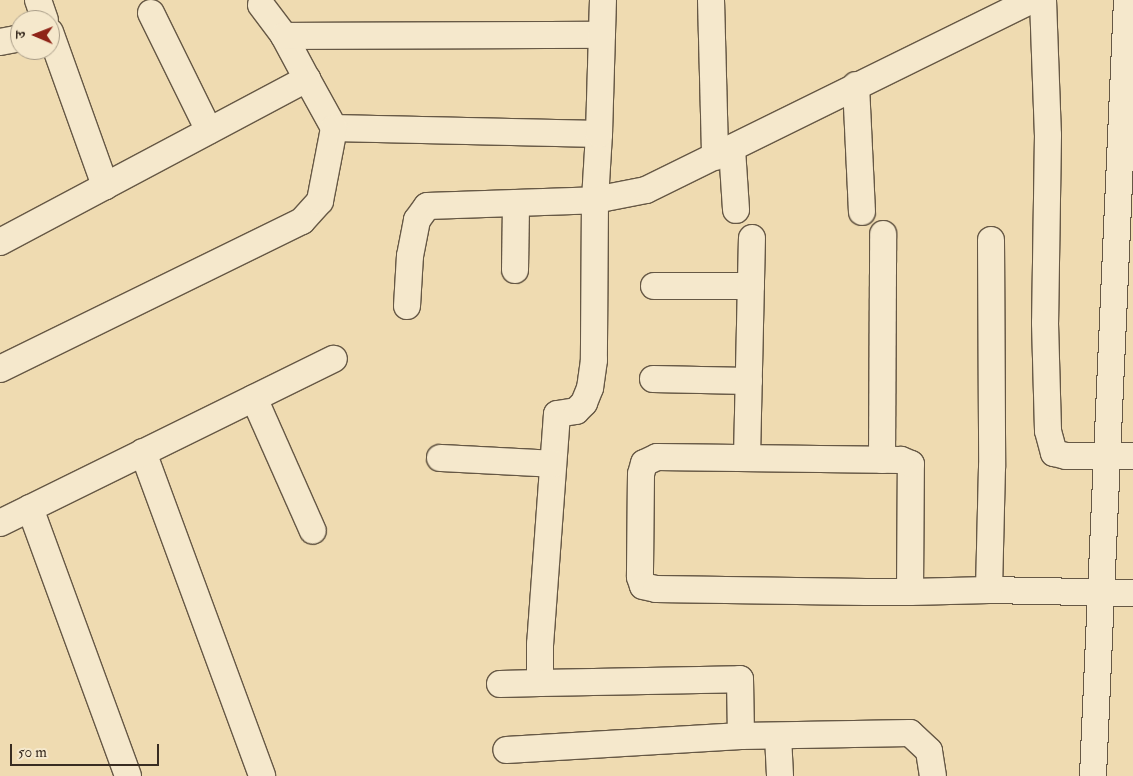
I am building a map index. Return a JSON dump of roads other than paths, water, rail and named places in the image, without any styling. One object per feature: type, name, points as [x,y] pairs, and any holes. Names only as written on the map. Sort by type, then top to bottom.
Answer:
[{"type":"street","points":[[540,683],[540,644],[557,414],[576,411],[584,403],[590,388],[594,360],[595,200],[603,0]]},
{"type":"street","points":[[711,0],[724,153],[736,210]]},
{"type":"street","points":[[407,306],[410,256],[417,220],[427,206],[595,200],[646,190],[1032,0]]},
{"type":"street","points":[[1043,0],[1048,135],[1045,323],[1048,431],[1054,453],[1066,456],[1133,456]]},
{"type":"street","points":[[1094,776],[1127,0]]},
{"type":"street","points":[[0,369],[302,222],[320,201],[334,128],[284,36],[261,4]]},
{"type":"street","points":[[151,12],[209,131]]},
{"type":"street","points":[[284,36],[602,35]]},
{"type":"street","points":[[60,60],[106,186]]},
{"type":"street","points":[[0,242],[307,79]]},
{"type":"street","points":[[856,86],[862,212]]},
{"type":"street","points":[[334,128],[599,134]]},
{"type":"street","points":[[515,270],[516,203]]},
{"type":"street","points":[[882,234],[882,460]]},
{"type":"street","points":[[747,458],[752,238]]},
{"type":"street","points":[[988,590],[992,467],[991,240]]},
{"type":"street","points":[[654,286],[751,286]]},
{"type":"street","points":[[0,523],[334,359]]},
{"type":"street","points":[[653,379],[749,381]]},
{"type":"street","points":[[254,398],[313,531]]},
{"type":"street","points":[[143,452],[262,776]]},
{"type":"street","points":[[910,592],[910,464],[901,460],[657,457],[644,463],[641,474],[640,568],[643,586],[656,589],[910,592],[988,590],[1133,593]]},
{"type":"street","points":[[440,458],[553,464]]},
{"type":"street","points":[[30,508],[128,776]]},
{"type":"street","points":[[500,684],[740,679],[740,736]]},
{"type":"street","points":[[506,750],[740,736],[910,733],[929,751],[933,776]]},
{"type":"street","points":[[778,736],[780,776]]}]
